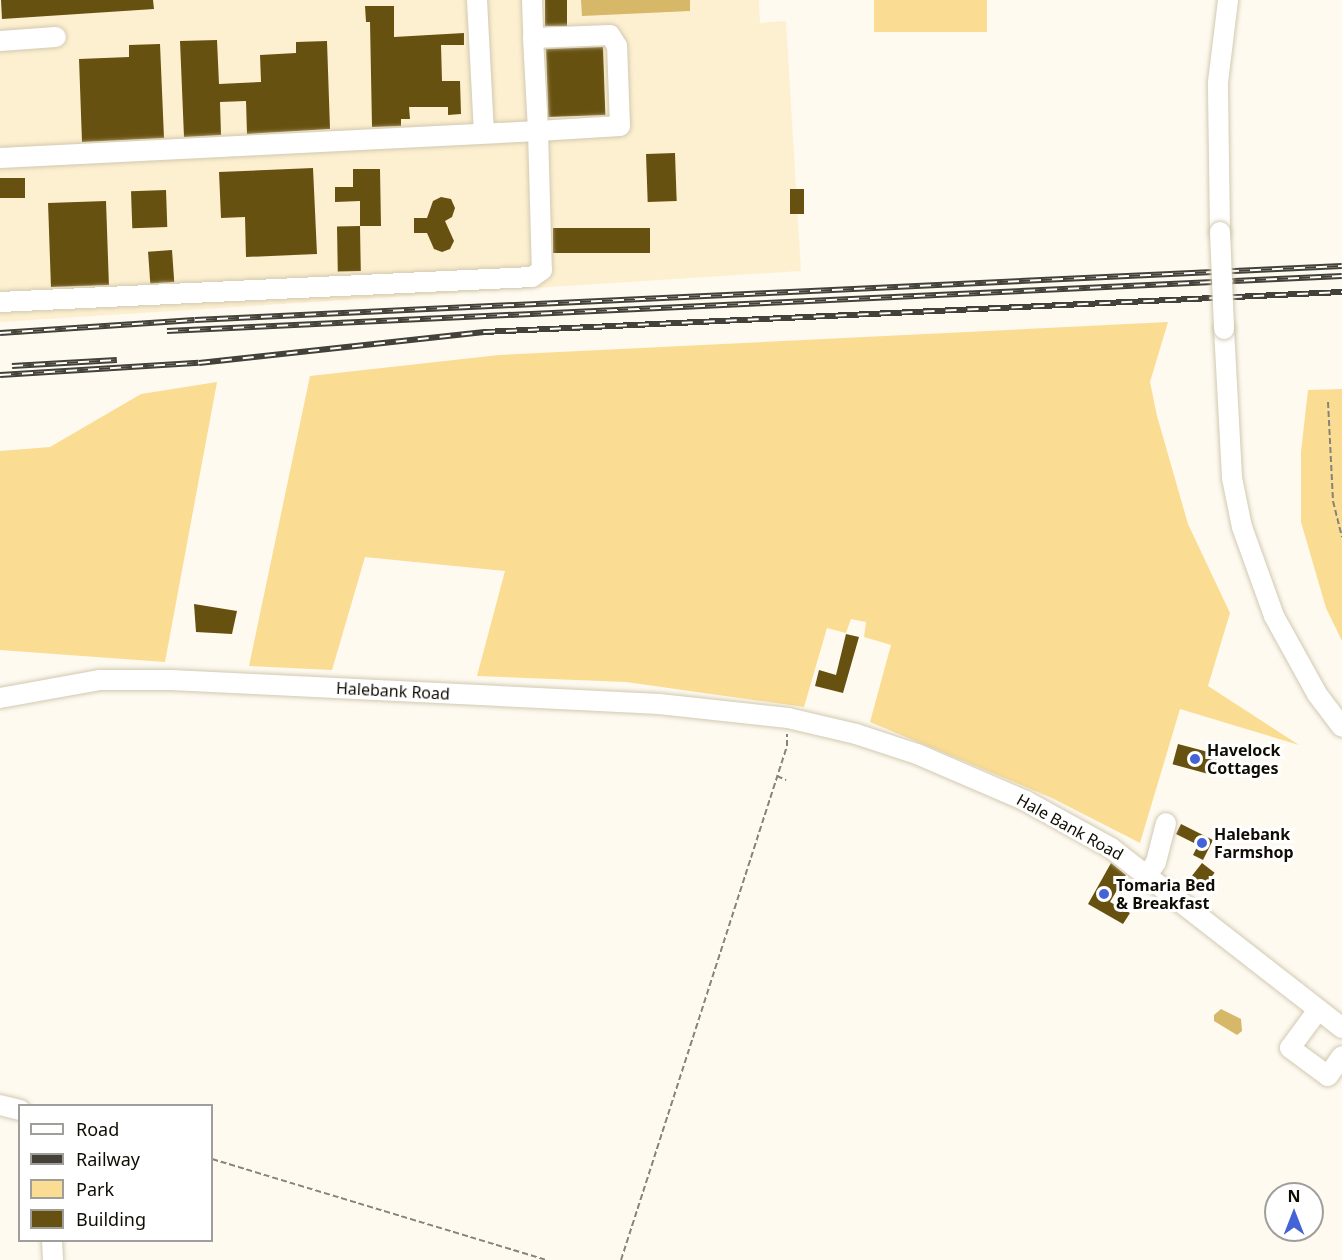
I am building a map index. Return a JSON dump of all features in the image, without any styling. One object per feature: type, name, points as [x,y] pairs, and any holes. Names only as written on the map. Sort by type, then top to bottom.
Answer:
[{"type":"street","points":[[477,0],[484,133]]},
{"type":"street","points":[[0,302],[532,277],[542,270],[532,0]]},
{"type":"street","points":[[1228,0],[1218,82],[1220,232],[1232,478],[1242,527],[1274,616],[1317,694],[1342,727]]},
{"type":"street","points":[[0,158],[620,126],[617,46],[610,35],[533,38]]},
{"type":"street","points":[[0,41],[56,37]]},
{"type":"street","name":"Halebank Road","points":[[0,698],[99,680],[153,680],[659,704],[788,718]]},
{"type":"street","name":"Hale Bank Road","points":[[788,718],[856,734],[917,754],[1016,796],[1111,848],[1148,874],[1342,1028]]},
{"type":"street","points":[[1148,874],[1155,862],[1166,823]]},
{"type":"street","points":[[1318,1010],[1290,1048],[1328,1076],[1342,1056]]},
{"type":"street","points":[[0,1105],[18,1110]]},
{"type":"street","points":[[52,1242],[53,1260]]},
{"type":"path","points":[[1328,402],[1332,501],[1342,537]]},
{"type":"path","points":[[621,1260],[787,746],[788,718]]},
{"type":"path","points":[[777,776],[786,780]]},
{"type":"path","points":[[213,1159],[546,1260]]},
{"type":"shaded area","points":[[0,0],[759,0],[760,23],[786,21],[801,271],[0,322]]},
{"type":"shaded area","points":[[581,0],[690,0],[690,11],[582,16]]},
{"type":"shaded area","points":[[1221,1009],[1241,1019],[1242,1031],[1237,1035],[1214,1021],[1214,1015]]},
{"type":"green space","points":[[874,0],[987,0],[987,32],[874,32]]},
{"type":"green space","points":[[1168,322],[1150,382],[1157,416],[1188,524],[1230,613],[1208,686],[1299,745],[1180,709],[1140,843],[1052,798],[870,722],[891,645],[864,637],[866,622],[851,619],[846,633],[827,628],[804,707],[626,682],[477,676],[505,571],[365,557],[332,670],[249,666],[310,376],[499,355]]},
{"type":"green space","points":[[217,382],[165,662],[0,650],[0,451],[50,447],[141,394]]},
{"type":"green space","points":[[1342,389],[1342,641],[1326,608],[1301,522],[1301,452],[1308,390]]},
{"type":"building","points":[[1,0],[153,0],[154,9],[2,19]]},
{"type":"building","points":[[545,0],[567,0],[567,26],[545,26]]},
{"type":"building","points":[[365,6],[394,6],[394,37],[464,33],[464,45],[441,45],[442,81],[460,81],[461,114],[448,115],[448,107],[409,107],[410,119],[401,119],[401,126],[372,127],[370,22],[366,22]]},
{"type":"building","points":[[217,40],[219,84],[261,82],[260,55],[296,53],[296,42],[327,41],[330,129],[247,134],[246,101],[220,102],[221,135],[184,137],[180,41]]},
{"type":"building","points":[[160,44],[164,138],[82,142],[79,59],[129,57],[129,45]]},
{"type":"building","points":[[603,47],[605,115],[548,117],[546,49]]},
{"type":"building","points":[[675,153],[677,201],[648,202],[646,154]]},
{"type":"building","points":[[313,168],[317,254],[246,257],[245,217],[221,218],[219,172]]},
{"type":"building","points":[[353,169],[380,169],[381,226],[360,226],[360,201],[335,202],[335,187],[353,187]]},
{"type":"building","points":[[0,178],[25,178],[25,198],[0,198]]},
{"type":"building","points":[[790,189],[804,189],[804,214],[790,214]]},
{"type":"building","points":[[166,190],[167,227],[132,228],[131,191]]},
{"type":"building","points":[[441,197],[451,199],[455,208],[452,217],[445,221],[454,241],[450,249],[442,252],[434,249],[427,233],[414,233],[414,218],[427,218],[433,201]]},
{"type":"building","points":[[106,201],[109,285],[51,287],[48,203]]},
{"type":"building","points":[[337,226],[360,226],[361,271],[338,271]]},
{"type":"building","points":[[553,228],[650,228],[650,253],[553,253]]},
{"type":"building","points":[[172,250],[174,282],[150,284],[148,252]]},
{"type":"building","points":[[194,604],[237,611],[232,634],[196,632]]},
{"type":"building","points":[[846,634],[859,637],[843,693],[815,686],[819,670],[836,675]]},
{"type":"building","name":"Havelock Cottages","points":[[1178,744],[1218,755],[1212,775],[1173,764]]},
{"type":"building","name":"Halebank Farmshop","points":[[1181,824],[1213,840],[1203,860],[1193,855],[1198,845],[1176,834]]},
{"type":"building","points":[[1111,863],[1126,875],[1110,902],[1130,913],[1123,924],[1088,904]]},
{"type":"building","points":[[1202,863],[1215,873],[1205,885],[1192,876]]},
{"type":"railway","points":[[0,333],[195,320],[1342,266]]},
{"type":"railway","points":[[167,331],[1342,276]]},
{"type":"railway","points":[[0,375],[199,363],[484,332],[1342,292]]},
{"type":"railway","points":[[12,366],[117,360]]},
{"type":"place","name":"Havelock Cottages","points":[[1195,759]]},
{"type":"place","name":"Halebank Farmshop","points":[[1202,843]]},
{"type":"place","name":"Tomaria Bed & Breakfast","points":[[1104,894]]}]
